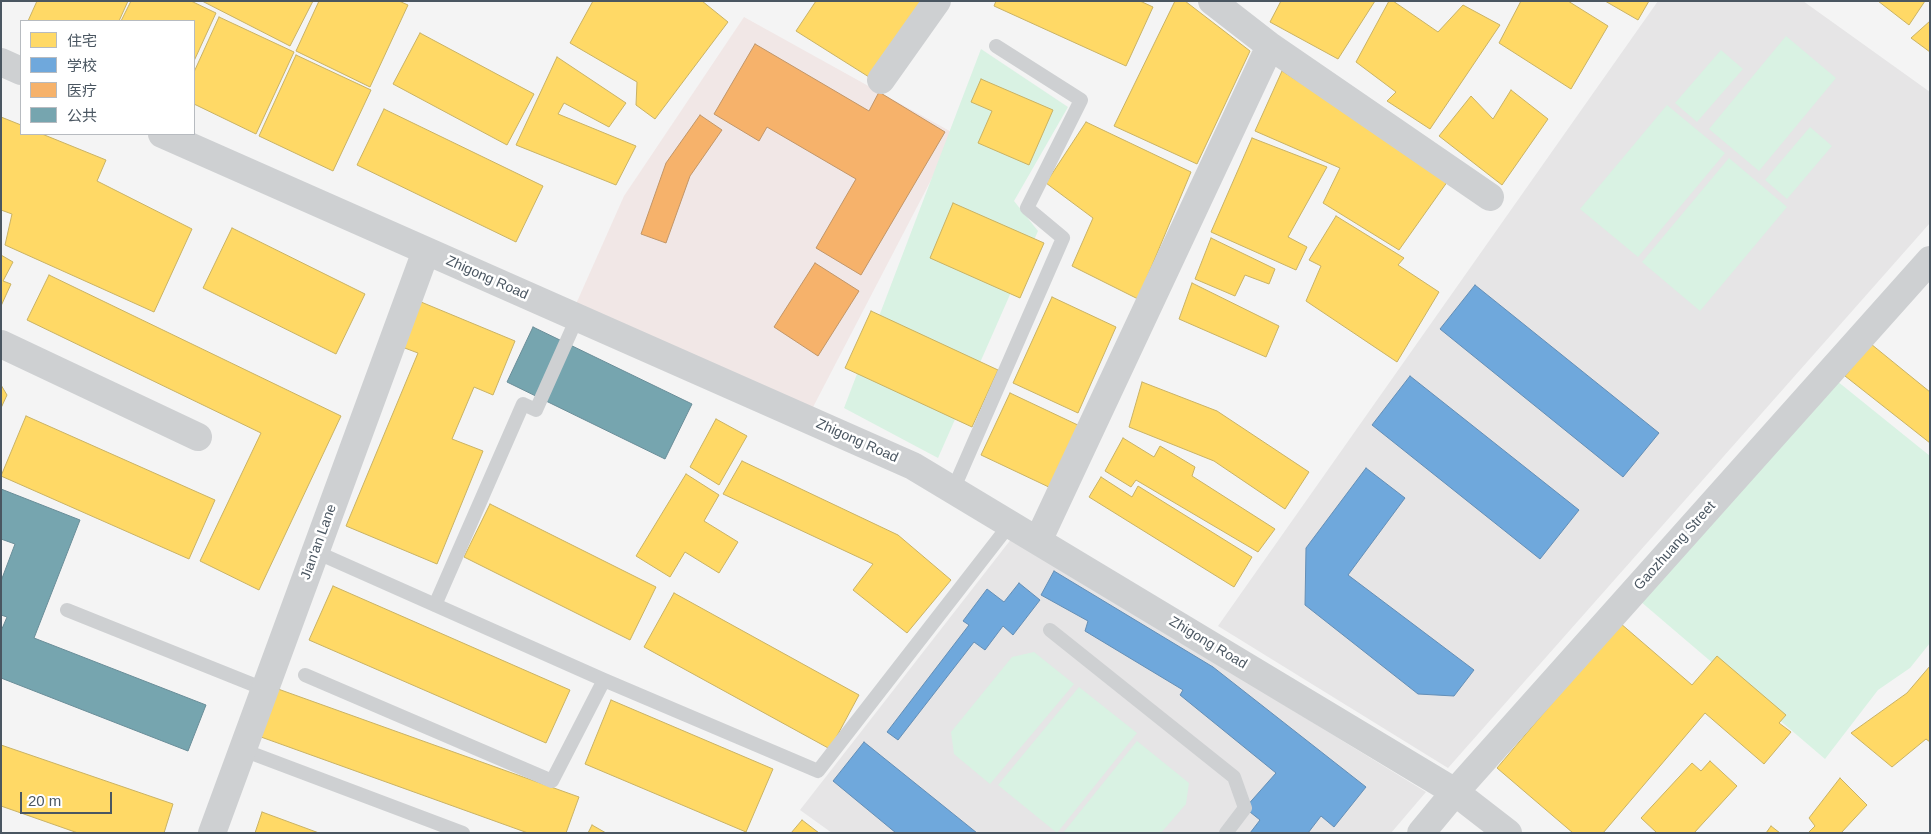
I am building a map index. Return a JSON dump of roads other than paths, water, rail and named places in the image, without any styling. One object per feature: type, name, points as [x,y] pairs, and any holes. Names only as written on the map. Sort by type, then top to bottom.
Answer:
[{"type":"street","points":[[881,80],[937,1]]},
{"type":"street","points":[[1212,1],[1270,46],[1490,197]]},
{"type":"street","points":[[1038,541],[1270,46]]},
{"type":"street","points":[[1,62],[20,71]]},
{"type":"street","name":"Zhigong Road","points":[[164,135],[913,466],[1455,792],[1508,833]]},
{"type":"street","name":"Jian'an Lane","points":[[212,833],[426,251]]},
{"type":"street","name":"Gaozhuang Street","points":[[1421,833],[1455,792],[1930,260]]},
{"type":"street","points":[[1,344],[198,437]]},
{"type":"lane","points":[[953,490],[1063,238],[1027,208],[1081,100],[996,46]]},
{"type":"lane","points":[[435,605],[523,404],[536,410],[577,318]]},
{"type":"lane","points":[[316,552],[604,680],[818,771],[1010,524]]},
{"type":"lane","points":[[67,610],[264,689]]},
{"type":"lane","points":[[1050,630],[1234,777],[1245,808],[1226,833]]},
{"type":"lane","points":[[304,675],[552,782],[604,680]]},
{"type":"lane","points":[[243,750],[463,833]]}]
